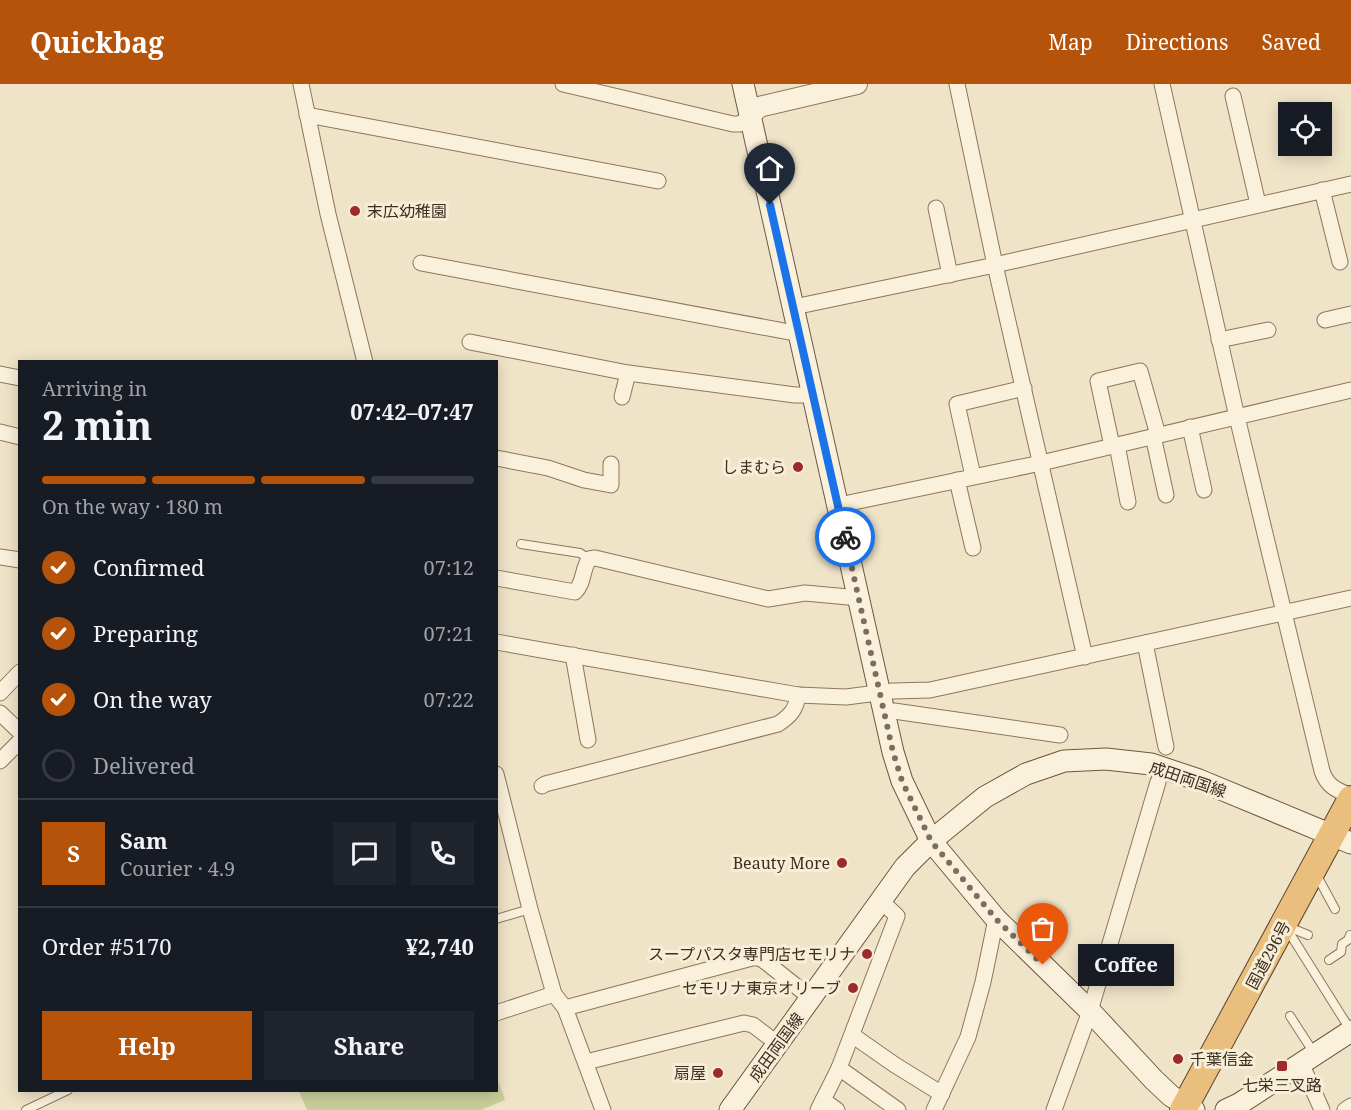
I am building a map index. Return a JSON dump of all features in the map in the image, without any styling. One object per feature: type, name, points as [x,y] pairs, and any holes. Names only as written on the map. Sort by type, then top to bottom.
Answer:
[{"type":"highway","name":"国道296号","points":[[1188,1108],[1314,870],[1342,839],[1351,798]]},
{"type":"main road","points":[[743,84],[893,752],[902,781],[931,841],[996,919],[1090,1011],[1154,1080],[1188,1108]]},
{"type":"main road","name":"成田両国線","points":[[730,1110],[905,867],[931,841],[985,797],[1026,774],[1064,761],[1106,759],[1157,766],[1199,780],[1342,839]]},
{"type":"main road","points":[[1226,1110],[1239,1104],[1351,1031]]},
{"type":"street","points":[[301,84],[328,214],[364,360]]},
{"type":"street","points":[[563,84],[733,124],[740,124],[759,106],[857,84]]},
{"type":"street","points":[[957,84],[995,266],[1085,657]]},
{"type":"street","points":[[1162,84],[1237,417],[1325,781],[1335,790],[1351,798]]},
{"type":"street","points":[[1233,96],[1258,204]]},
{"type":"street","points":[[307,115],[658,181]]},
{"type":"street","points":[[794,307],[995,266],[1351,184]]},
{"type":"street","points":[[1322,190],[1340,262]]},
{"type":"street","points":[[936,208],[950,275]]},
{"type":"street","points":[[421,263],[800,334]]},
{"type":"street","points":[[1325,320],[1351,314]]},
{"type":"street","points":[[1219,340],[1268,330]]},
{"type":"street","points":[[470,342],[628,373],[813,395]]},
{"type":"street","points":[[1128,502],[1098,381],[1140,371],[1166,495]]},
{"type":"street","points":[[622,397],[628,373]]},
{"type":"street","points":[[0,374],[18,378]]},
{"type":"street","points":[[973,476],[957,404],[1024,388]]},
{"type":"street","points":[[839,505],[1041,463],[1351,390]]},
{"type":"street","points":[[1190,427],[1203,490]]},
{"type":"street","points":[[0,432],[18,436]]},
{"type":"street","points":[[498,458],[548,468],[584,480],[611,485],[611,464]]},
{"type":"street","points":[[957,480],[973,548]]},
{"type":"street","points":[[0,557],[18,560]]},
{"type":"street","points":[[498,578],[575,592],[580,587],[589,559],[596,558],[768,599],[805,593],[859,598]]},
{"type":"street","points":[[498,642],[798,695],[861,696],[880,692],[930,690],[1351,597]]},
{"type":"street","points":[[1145,643],[1166,747]]},
{"type":"street","points":[[573,655],[588,740]]},
{"type":"street","points":[[0,693],[18,674]]},
{"type":"street","points":[[542,786],[778,724],[792,714],[798,695]]},
{"type":"street","points":[[894,711],[1060,735]]},
{"type":"street","points":[[0,713],[18,730]]},
{"type":"street","points":[[0,761],[18,743]]},
{"type":"street","points":[[498,782],[554,994],[565,1008],[603,1110]]},
{"type":"street","points":[[1054,1110],[1090,1011],[1158,782]]},
{"type":"street","points":[[837,1110],[821,1105],[839,1068],[897,916],[880,900]]},
{"type":"street","points":[[934,1110],[968,1037],[996,919]]},
{"type":"street","points":[[565,1008],[752,958],[760,958],[811,999]]},
{"type":"street","points":[[498,1012],[554,994]]},
{"type":"street","points":[[586,1062],[744,1023],[753,1025],[778,1044]]},
{"type":"street","points":[[852,1035],[942,1094]]},
{"type":"street","points":[[1308,1059],[1322,1110]]},
{"type":"street","points":[[839,1068],[898,1110]]},
{"type":"street","points":[[1345,1110],[1351,1106]]},
{"type":"lane","points":[[521,544],[580,553],[589,559]]},
{"type":"lane","points":[[1314,870],[1335,909]]},
{"type":"lane","points":[[498,919],[530,909]]},
{"type":"lane","points":[[1284,926],[1308,935]]},
{"type":"lane","points":[[1284,926],[1351,1031]]},
{"type":"lane","points":[[1329,960],[1341,952],[1342,944],[1348,940],[1350,934]]},
{"type":"lane","points":[[1290,1016],[1308,1059]]},
{"type":"lane","points":[[26,1110],[64,1092]]},
{"type":"green space","points":[[498,1080],[505,1100],[481,1110],[307,1110],[299,1092],[498,1092]]},
{"type":"way so far","points":[[845,537],[893,752],[902,781],[918,818],[931,841],[996,919],[1043,965]]},
{"type":"place","name":"末広幼稚園","points":[[355,211]]},
{"type":"place","name":"しまむら","points":[[798,467]]},
{"type":"place","name":"Beauty More","points":[[842,863]]},
{"type":"place","name":"スープパスタ専門店セモリナ","points":[[867,954]]},
{"type":"place","name":"Coffee","points":[[1043,965]]},
{"type":"place","name":"セモリナ東京オリーブ","points":[[853,988]]},
{"type":"place","name":"千葉信金","points":[[1178,1059]]},
{"type":"place","name":"七栄三叉路","points":[[1282,1066]]},
{"type":"place","name":"扇屋","points":[[718,1073]]},
{"type":"route","points":[[770,205],[845,537]]}]
